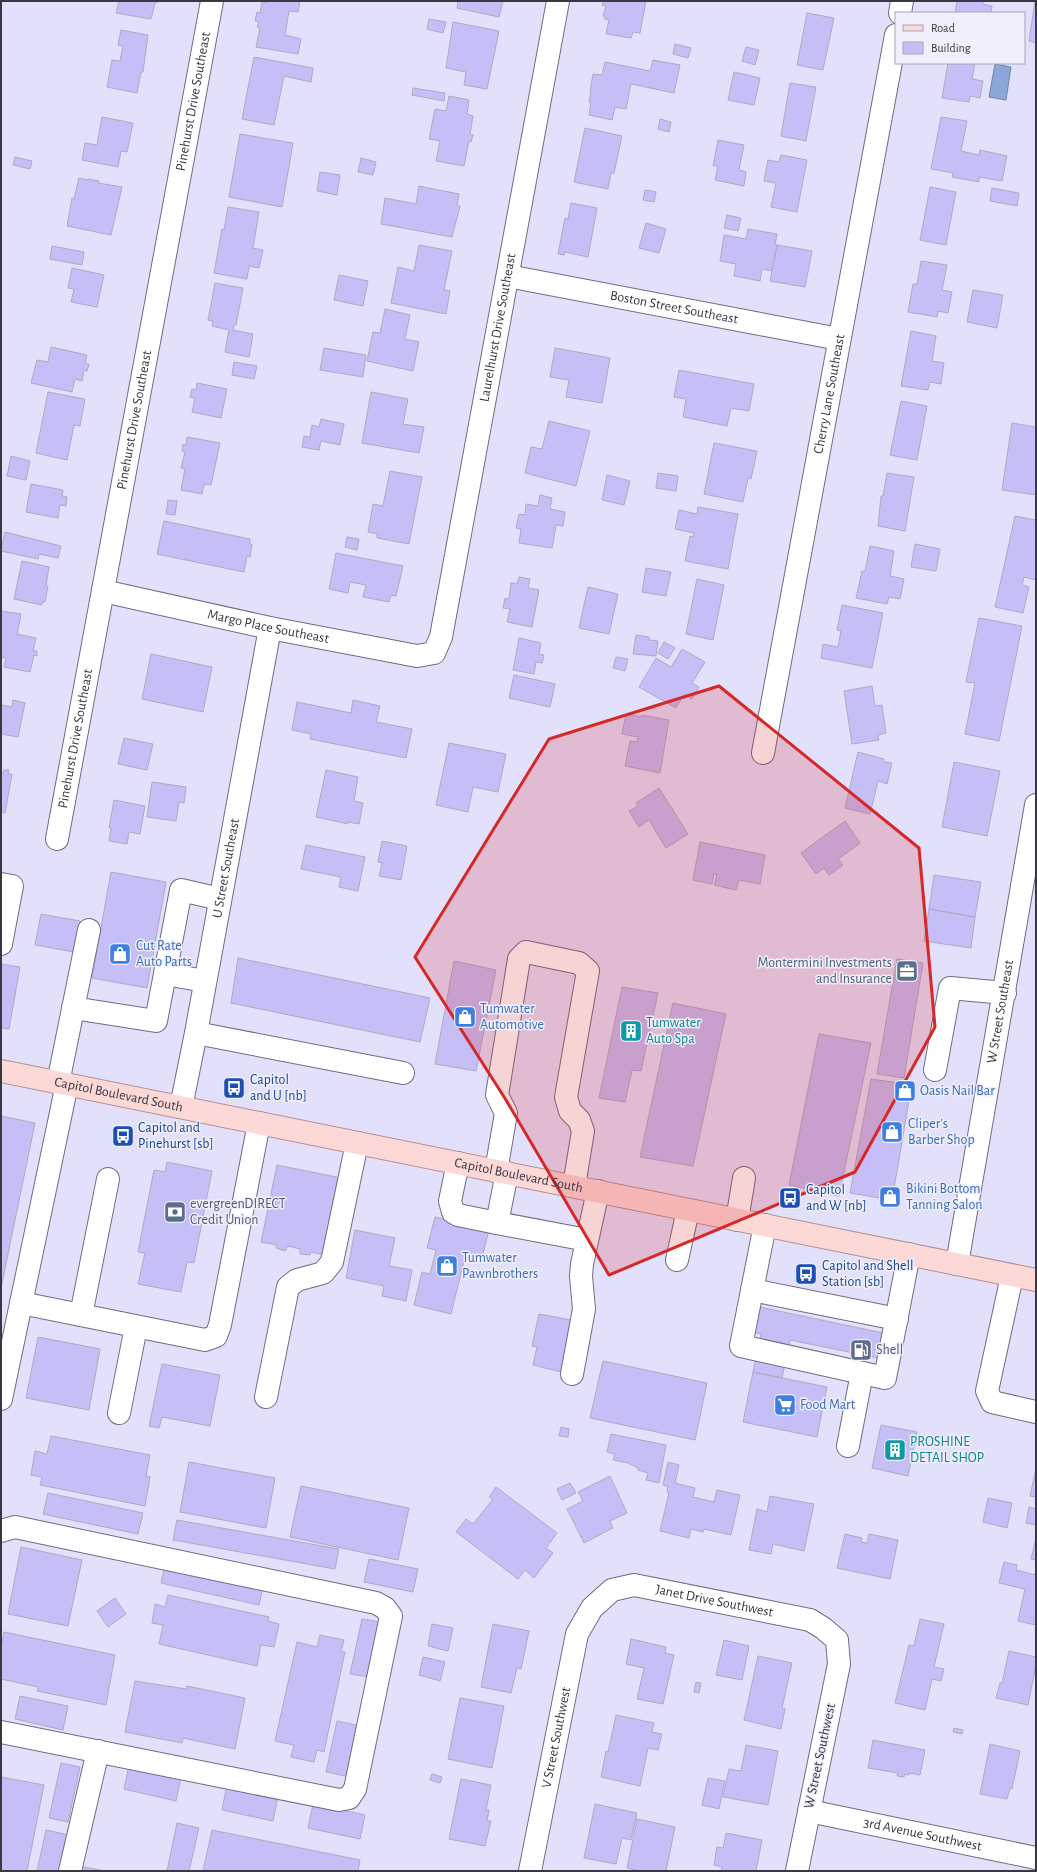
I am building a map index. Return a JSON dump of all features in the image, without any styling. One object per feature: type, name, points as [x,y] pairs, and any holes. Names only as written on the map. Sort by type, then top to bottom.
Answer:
[{"type":"main road","name":"Capitol Boulevard South","points":[[1,1071],[1036,1280]]},
{"type":"street","name":"Pinehurst Drive Southeast","points":[[57,839],[212,1]]},
{"type":"street","name":"Laurelhurst Drive Southeast","points":[[434,653],[441,637],[558,1]]},
{"type":"street","points":[[900,12],[902,1]]},
{"type":"street","name":"Cherry Lane Southeast","points":[[763,753],[895,40]]},
{"type":"street","name":"Boston Street Southeast","points":[[508,276],[839,339]]},
{"type":"street","name":"Margo Place Southeast","points":[[103,591],[270,628],[417,656],[434,653]]},
{"type":"street","name":"U Street Southeast","points":[[181,1107],[196,1033],[270,628]]},
{"type":"street","name":"W Street Southeast","points":[[957,1264],[1005,993],[1036,806]]},
{"type":"street","points":[[1,884],[12,886],[1,944]]},
{"type":"street","points":[[73,1008],[156,1021],[181,890],[220,899]]},
{"type":"street","points":[[2,1385],[43,1202],[63,1083],[73,1008],[89,930]]},
{"type":"street","points":[[497,1223],[506,1113],[497,1095],[519,959],[526,952],[579,963],[588,971],[566,1097],[570,1110],[579,1120],[583,1131],[574,1186]]},
{"type":"street","points":[[165,974],[205,981]]},
{"type":"street","points":[[935,1070],[950,988],[1005,993]]},
{"type":"street","points":[[196,1033],[403,1073]]},
{"type":"street","points":[[21,1303],[205,1340],[216,1336],[220,1325],[259,1123]]},
{"type":"street","points":[[266,1397],[288,1287],[297,1280],[323,1273],[332,1262],[356,1143]]},
{"type":"street","points":[[458,1163],[450,1200],[452,1212],[458,1215],[587,1240]]},
{"type":"street","points":[[737,1220],[744,1178]]},
{"type":"street","points":[[81,1315],[108,1180]]},
{"type":"street","points":[[572,1374],[584,1309],[581,1276],[598,1191]]},
{"type":"street","points":[[677,1260],[688,1210]]},
{"type":"street","points":[[765,1225],[741,1346],[885,1378],[909,1254]]},
{"type":"street","points":[[1012,1276],[986,1391],[992,1402],[1036,1412]]},
{"type":"street","points":[[752,1290],[896,1319]]},
{"type":"street","points":[[119,1413],[136,1327]]},
{"type":"street","points":[[848,1446],[862,1373]]},
{"type":"street","points":[[1,1532],[15,1527],[376,1603],[385,1608],[390,1616],[355,1789],[349,1798],[339,1800],[1,1732]]},
{"type":"street","name":"Janet Drive Southwest","points":[[592,1608],[612,1590],[634,1585],[810,1620],[823,1628],[837,1640]]},
{"type":"street","name":"V Street Southwest","points":[[530,1871],[576,1634],[592,1608]]},
{"type":"street","name":"W Street Southwest","points":[[797,1871],[839,1664],[837,1640]]},
{"type":"street","points":[[70,1871],[98,1751]]},
{"type":"street","name":"3rd Avenue Southwest","points":[[809,1812],[1036,1858]]},
{"type":"highlighted area","points":[[719,686],[919,848],[935,1027],[855,1172],[609,1275],[506,1100],[415,957],[549,739]]},
{"type":"water","points":[[995,64],[1011,67],[1006,100],[989,97]]},
{"type":"building","points":[[119,1],[157,1],[157,3],[155,3],[151,19],[116,13]]},
{"type":"building","points":[[268,1],[300,1],[298,12],[289,11],[285,35],[301,39],[298,54],[256,47],[260,28],[257,27],[259,22],[255,21],[257,12],[260,13],[262,2],[267,3]]},
{"type":"building","points":[[458,1],[503,1],[499,17],[457,8]]},
{"type":"building","points":[[603,1],[646,1],[640,33],[633,32],[631,38],[606,34],[609,20],[605,19],[605,16],[603,16],[606,6],[602,5]]},
{"type":"building","points":[[957,1],[983,1],[983,4],[992,6],[991,12],[955,12]]},
{"type":"building","points":[[1036,1],[1036,43],[1029,41]]},
{"type":"building","points":[[807,13],[834,18],[823,70],[797,65]]},
{"type":"building","points":[[429,19],[446,22],[443,33],[427,29]]},
{"type":"building","points":[[453,22],[499,31],[487,89],[464,85],[466,72],[446,68]]},
{"type":"building","points":[[121,30],[148,35],[143,72],[141,72],[137,93],[107,87],[112,60],[120,61],[123,46],[118,45]]},
{"type":"building","points":[[675,44],[691,48],[688,58],[673,54]]},
{"type":"building","points":[[746,47],[759,50],[755,65],[742,61]]},
{"type":"building","points":[[254,57],[313,68],[311,82],[284,76],[274,125],[242,119]]},
{"type":"building","points":[[653,60],[680,65],[674,93],[631,84],[626,109],[615,107],[612,120],[589,115],[591,102],[589,102],[593,74],[602,75],[605,62],[650,71]]},
{"type":"building","points":[[948,64],[975,64],[972,79],[983,81],[980,98],[970,96],[969,102],[942,98]]},
{"type":"building","points":[[734,72],[760,78],[754,105],[728,100]]},
{"type":"building","points":[[790,83],[816,87],[806,141],[781,136]]},
{"type":"building","points":[[413,88],[445,93],[444,101],[412,95]]},
{"type":"building","points":[[449,96],[469,100],[467,114],[473,116],[470,134],[473,135],[471,142],[469,141],[464,166],[436,161],[440,141],[429,139],[435,109],[446,111]]},
{"type":"building","points":[[102,117],[133,123],[127,152],[121,151],[118,167],[82,160],[85,143],[97,145]]},
{"type":"building","points":[[941,117],[967,121],[961,151],[979,155],[980,150],[1007,156],[1002,181],[979,177],[979,182],[952,177],[953,173],[931,169]]},
{"type":"building","points":[[660,119],[671,122],[669,132],[658,129]]},
{"type":"building","points":[[585,128],[622,136],[614,173],[611,173],[608,189],[574,182]]},
{"type":"building","points":[[240,134],[293,143],[282,207],[229,197]]},
{"type":"building","points":[[718,140],[744,145],[739,170],[746,172],[744,186],[715,180],[718,166],[713,166]]},
{"type":"building","points":[[781,155],[807,160],[797,212],[771,207],[776,183],[764,181],[768,160],[779,162]]},
{"type":"building","points":[[15,157],[32,161],[30,169],[13,165]]},
{"type":"building","points":[[361,158],[376,162],[373,175],[358,172]]},
{"type":"building","points":[[320,172],[340,175],[337,195],[317,191]]},
{"type":"building","points":[[79,178],[122,187],[111,235],[67,226],[72,198],[74,199]]},
{"type":"building","points":[[419,186],[459,194],[457,206],[460,206],[452,237],[381,224],[385,198],[416,204]]},
{"type":"building","points":[[930,187],[956,192],[946,245],[920,240]]},
{"type":"building","points":[[992,188],[1019,193],[1017,206],[990,201]]},
{"type":"building","points":[[645,190],[656,192],[654,202],[643,200]]},
{"type":"building","points":[[571,203],[597,208],[588,257],[565,252],[564,255],[558,254],[565,218],[568,219]]},
{"type":"building","points":[[228,207],[259,212],[253,248],[263,250],[259,268],[249,266],[247,279],[214,273],[222,229],[224,230]]},
{"type":"building","points":[[727,215],[741,218],[738,231],[724,228]]},
{"type":"building","points":[[646,223],[666,229],[659,253],[639,248]]},
{"type":"building","points":[[748,229],[777,234],[775,245],[777,245],[772,271],[762,269],[760,281],[734,276],[736,264],[720,261],[724,235],[746,239]]},
{"type":"building","points":[[419,245],[452,251],[444,290],[450,291],[446,314],[391,303],[398,267],[414,271]]},
{"type":"building","points":[[777,245],[812,251],[805,287],[770,281]]},
{"type":"building","points":[[52,246],[84,252],[82,265],[50,259]]},
{"type":"building","points":[[921,261],[947,265],[942,290],[952,292],[948,313],[938,311],[937,317],[908,312],[913,284],[917,284]]},
{"type":"building","points":[[72,268],[104,275],[97,307],[71,302],[74,289],[68,288]]},
{"type":"building","points":[[339,275],[368,281],[363,306],[334,300]]},
{"type":"building","points":[[215,283],[243,288],[236,325],[234,325],[233,330],[253,334],[249,357],[225,352],[229,330],[212,326],[213,321],[208,320]]},
{"type":"building","points":[[973,290],[1003,295],[997,328],[967,322]]},
{"type":"building","points":[[385,309],[410,315],[405,339],[419,342],[413,371],[367,361],[373,332],[380,333]]},
{"type":"building","points":[[911,331],[936,336],[932,361],[944,363],[941,384],[930,382],[928,390],[901,386]]},
{"type":"building","points":[[51,347],[87,355],[85,363],[89,364],[87,371],[84,370],[82,381],[75,379],[72,392],[31,383],[37,360],[48,362]]},
{"type":"building","points":[[324,348],[366,355],[363,377],[320,370]]},
{"type":"building","points":[[555,348],[610,358],[602,403],[566,397],[569,380],[550,377]]},
{"type":"building","points":[[234,362],[257,366],[254,379],[232,375]]},
{"type":"building","points":[[679,370],[754,384],[749,411],[731,408],[727,426],[683,417],[686,399],[674,397]]},
{"type":"building","points":[[197,383],[227,389],[221,418],[192,412],[195,398],[190,397],[192,389],[196,390]]},
{"type":"building","points":[[48,392],[85,399],[80,426],[74,425],[67,460],[36,453]]},
{"type":"building","points":[[371,392],[408,399],[403,424],[424,427],[419,453],[362,443]]},
{"type":"building","points":[[901,401],[927,406],[917,460],[890,455]]},
{"type":"building","points":[[321,419],[344,424],[340,445],[321,441],[319,450],[302,447],[304,436],[310,437],[312,425],[319,427]]},
{"type":"building","points":[[549,421],[590,431],[576,486],[525,473],[531,447],[542,449]]},
{"type":"building","points":[[1012,423],[1036,427],[1036,495],[1002,490]]},
{"type":"building","points":[[187,437],[220,443],[211,485],[204,484],[202,494],[181,490],[185,469],[181,468],[185,452],[182,451],[183,444],[186,445]]},
{"type":"building","points":[[714,443],[757,451],[751,479],[748,478],[743,502],[704,494]]},
{"type":"building","points":[[11,456],[30,461],[26,480],[7,476]]},
{"type":"building","points":[[390,471],[422,477],[409,544],[377,538],[377,534],[368,532],[373,504],[383,506]]},
{"type":"building","points":[[658,473],[678,476],[676,491],[656,488]]},
{"type":"building","points":[[887,473],[914,477],[905,531],[878,526],[881,496],[883,496]]},
{"type":"building","points":[[607,475],[630,481],[624,505],[602,500]]},
{"type":"building","points":[[31,484],[63,490],[62,496],[67,497],[66,506],[60,505],[58,518],[26,512]]},
{"type":"building","points":[[540,495],[552,498],[550,509],[565,512],[563,526],[556,525],[552,548],[519,543],[521,529],[516,528],[519,514],[525,515],[526,504],[538,506]]},
{"type":"building","points":[[168,500],[177,501],[175,515],[166,514]]},
{"type":"building","points":[[698,507],[738,514],[728,569],[685,561],[690,536],[693,537],[694,533],[675,529],[679,510],[697,514]]},
{"type":"building","points":[[1015,516],[1036,520],[1036,580],[1024,577],[1022,585],[1029,587],[1023,613],[995,607]]},
{"type":"building","points":[[164,521],[250,539],[250,544],[252,545],[250,557],[247,556],[244,572],[157,554]]},
{"type":"building","points":[[5,532],[61,546],[58,558],[39,554],[38,559],[1,551]]},
{"type":"building","points":[[347,537],[359,539],[357,550],[345,547]]},
{"type":"building","points":[[915,544],[940,549],[936,571],[911,567]]},
{"type":"building","points":[[870,546],[894,551],[890,576],[904,579],[900,599],[889,597],[887,604],[856,598],[862,571],[865,571]]},
{"type":"building","points":[[336,553],[403,566],[396,596],[391,595],[389,602],[363,597],[366,585],[350,582],[348,593],[329,589]]},
{"type":"building","points":[[22,561],[49,567],[46,586],[48,586],[45,602],[42,602],[42,605],[14,599]]},
{"type":"building","points":[[646,568],[671,572],[666,596],[642,592]]},
{"type":"building","points":[[519,577],[530,579],[528,588],[539,590],[532,627],[507,622],[510,609],[503,608],[505,598],[509,599],[511,583],[517,584]]},
{"type":"building","points":[[697,579],[724,585],[713,640],[686,634]]},
{"type":"building","points":[[588,587],[618,594],[609,634],[579,628]]},
{"type":"building","points":[[842,605],[883,613],[872,668],[821,658],[823,644],[838,647],[841,631],[837,630]]},
{"type":"building","points":[[1,611],[21,614],[17,634],[36,638],[33,651],[37,651],[37,656],[34,655],[30,672],[4,667],[6,658],[1,657]]},
{"type":"building","points":[[979,618],[1022,626],[999,741],[965,734],[975,683],[966,682]]},
{"type":"building","points":[[636,635],[649,637],[649,640],[658,641],[656,656],[633,654]]},
{"type":"building","points":[[519,638],[541,643],[539,654],[544,655],[542,663],[536,662],[534,674],[513,670]]},
{"type":"building","points":[[664,642],[675,648],[668,659],[658,653]]},
{"type":"building","points":[[682,649],[705,662],[692,683],[699,687],[692,699],[684,694],[676,708],[639,687],[656,658],[671,667]]},
{"type":"building","points":[[151,654],[212,667],[203,712],[142,699]]},
{"type":"building","points":[[616,657],[628,659],[625,671],[613,668]]},
{"type":"building","points":[[514,675],[555,684],[550,707],[509,698]]},
{"type":"building","points":[[872,686],[875,706],[882,705],[886,733],[878,735],[879,740],[852,744],[844,691]]},
{"type":"building","points":[[13,700],[25,703],[18,737],[1,734],[1,705],[12,707]]},
{"type":"building","points":[[353,700],[380,706],[376,722],[412,729],[406,758],[310,739],[311,734],[292,730],[297,702],[351,713]]},
{"type":"building","points":[[626,714],[642,717],[642,715],[669,720],[660,773],[625,766],[630,741],[637,742],[638,737],[622,734]]},
{"type":"building","points":[[124,738],[153,744],[147,770],[118,764]]},
{"type":"building","points":[[449,743],[506,754],[498,792],[473,787],[468,812],[436,805]]},
{"type":"building","points":[[858,752],[884,759],[884,762],[892,763],[887,784],[878,781],[870,814],[845,808]]},
{"type":"building","points":[[954,762],[1000,771],[987,836],[942,827]]},
{"type":"building","points":[[4,770],[9,770],[8,774],[12,774],[5,813],[1,812],[1,773],[3,773]]},
{"type":"building","points":[[326,770],[358,777],[354,801],[363,803],[359,824],[348,822],[348,824],[316,817]]},
{"type":"building","points":[[152,782],[186,787],[184,803],[179,802],[176,821],[147,817]]},
{"type":"building","points":[[659,788],[688,834],[666,848],[649,820],[639,827],[629,811],[638,806],[636,803]]},
{"type":"building","points":[[114,800],[145,806],[140,834],[129,832],[127,844],[109,841],[111,828],[109,828]]},
{"type":"building","points":[[845,821],[860,843],[838,859],[843,865],[829,875],[824,868],[816,874],[801,853]]},
{"type":"building","points":[[382,841],[407,846],[401,880],[379,876],[382,863],[378,862]]},
{"type":"building","points":[[700,842],[765,855],[760,884],[739,880],[736,890],[714,885],[717,875],[714,874],[712,884],[693,880]]},
{"type":"building","points":[[306,845],[365,857],[358,891],[339,887],[341,877],[301,869]]},
{"type":"building","points":[[111,872],[166,882],[147,988],[92,978]]},
{"type":"building","points":[[934,875],[981,882],[975,917],[929,909]]},
{"type":"building","points":[[929,909],[975,917],[971,948],[924,941]]},
{"type":"building","points":[[41,914],[80,921],[74,952],[35,945]]},
{"type":"building","points":[[238,958],[430,998],[420,1042],[231,1003]]},
{"type":"building","points":[[897,959],[923,963],[904,1078],[877,1074]]},
{"type":"building","name":"Tumwater Automotive","points":[[454,961],[496,970],[476,1071],[435,1064]]},
{"type":"building","points":[[1,964],[20,967],[9,1029],[1,1028]]},
{"type":"building","name":"Tumwater Auto Spa","points":[[622,987],[658,993],[641,1071],[632,1070],[625,1102],[599,1098]]},
{"type":"building","points":[[673,1003],[726,1014],[693,1166],[640,1157]]},
{"type":"building","points":[[819,1034],[871,1043],[839,1196],[789,1185]]},
{"type":"building","points":[[871,1079],[913,1085],[911,1089],[892,1200],[850,1193]]},
{"type":"building","points":[[1,1116],[35,1123],[1,1288]]},
{"type":"building","name":"evergreenDIRECT Credit Union","points":[[167,1162],[212,1171],[194,1263],[187,1262],[181,1292],[138,1284],[145,1253],[138,1252],[154,1170],[165,1172]]},
{"type":"building","points":[[277,1165],[341,1178],[324,1255],[311,1252],[310,1255],[300,1254],[300,1249],[288,1246],[285,1251],[276,1248],[277,1245],[261,1242]]},
{"type":"building","name":"Tumwater Pawnbrothers","points":[[435,1217],[489,1230],[481,1261],[465,1257],[451,1314],[414,1305],[422,1272],[430,1274],[436,1250],[427,1248]]},
{"type":"building","points":[[355,1230],[395,1238],[389,1266],[412,1270],[406,1301],[382,1296],[384,1286],[346,1278]]},
{"type":"building","name":"Shell","points":[[750,1305],[888,1334],[883,1359],[790,1340],[782,1378],[753,1372],[761,1334],[745,1330]]},
{"type":"building","points":[[539,1314],[571,1320],[561,1372],[533,1365],[537,1347],[532,1346]]},
{"type":"building","points":[[38,1337],[100,1349],[89,1410],[26,1398]]},
{"type":"building","points":[[603,1361],[707,1383],[695,1440],[590,1418]]},
{"type":"building","points":[[162,1364],[220,1375],[210,1426],[162,1417],[159,1428],[149,1426]]},
{"type":"building","name":"Food Mart","points":[[753,1372],[827,1387],[817,1437],[743,1422]]},
{"type":"building","name":"PROSHINE DETAIL SHOP","points":[[881,1425],[917,1432],[908,1476],[872,1468]]},
{"type":"building","points":[[561,1427],[569,1429],[568,1437],[559,1436]]},
{"type":"building","points":[[611,1434],[666,1445],[659,1483],[646,1480],[648,1473],[638,1470],[638,1468],[628,1463],[613,1460],[615,1454],[607,1452]]},
{"type":"building","points":[[51,1436],[150,1455],[146,1476],[150,1477],[145,1506],[40,1485],[42,1477],[31,1475],[35,1451],[47,1454]]},
{"type":"building","points":[[189,1462],[275,1478],[266,1528],[180,1512]]},
{"type":"building","points":[[668,1462],[679,1465],[675,1483],[695,1488],[693,1497],[714,1502],[717,1490],[740,1495],[731,1535],[704,1529],[703,1532],[691,1529],[689,1538],[660,1531],[669,1493],[667,1492],[668,1486],[663,1485]]},
{"type":"building","points":[[1036,1468],[1036,1497],[1030,1496]]},
{"type":"building","points":[[610,1476],[627,1513],[610,1521],[613,1528],[584,1543],[567,1509],[583,1501],[578,1492]]},
{"type":"building","points":[[570,1483],[576,1493],[562,1500],[557,1489]]},
{"type":"building","points":[[301,1486],[409,1508],[398,1560],[290,1537]]},
{"type":"building","points":[[496,1487],[557,1533],[546,1548],[553,1553],[534,1578],[525,1570],[518,1579],[456,1532],[466,1519],[473,1524],[493,1499],[489,1497]]},
{"type":"building","points":[[48,1493],[143,1513],[138,1534],[43,1514]]},
{"type":"building","points":[[770,1496],[814,1504],[804,1551],[773,1544],[771,1554],[749,1550],[757,1509],[767,1512]]},
{"type":"building","points":[[988,1498],[1012,1503],[1007,1528],[983,1522]]},
{"type":"building","points":[[1029,1507],[1036,1509],[1036,1525],[1026,1523]]},
{"type":"building","points":[[177,1520],[339,1549],[335,1569],[173,1540]]},
{"type":"building","points":[[845,1534],[862,1538],[861,1542],[867,1543],[869,1534],[898,1540],[890,1579],[837,1568]]},
{"type":"building","points":[[1036,1538],[1036,1560],[1031,1559]]},
{"type":"building","points":[[21,1547],[82,1560],[68,1626],[8,1614]]},
{"type":"building","points":[[369,1559],[418,1569],[413,1592],[364,1582]]},
{"type":"building","points":[[166,1561],[264,1582],[259,1605],[161,1583]]},
{"type":"building","points":[[1004,1562],[1017,1565],[1016,1570],[1036,1575],[1036,1625],[1018,1621],[1025,1589],[999,1583]]},
{"type":"building","points":[[168,1595],[269,1617],[268,1621],[279,1624],[274,1647],[261,1645],[257,1666],[159,1644],[163,1625],[152,1623],[155,1604],[165,1607]]},
{"type":"building","points":[[115,1598],[126,1614],[108,1627],[97,1611]]},
{"type":"building","points":[[362,1619],[380,1622],[369,1677],[350,1674]]},
{"type":"building","points":[[920,1619],[944,1624],[934,1667],[944,1669],[941,1681],[932,1679],[925,1710],[895,1703],[909,1645],[914,1646]]},
{"type":"building","points":[[432,1624],[453,1628],[448,1651],[428,1646]]},
{"type":"building","points":[[493,1624],[529,1631],[521,1669],[517,1668],[511,1693],[481,1687]]},
{"type":"building","points":[[4,1632],[115,1655],[106,1705],[37,1691],[38,1687],[1,1679],[1,1648]]},
{"type":"building","points":[[320,1635],[344,1640],[341,1651],[345,1652],[324,1752],[317,1750],[314,1762],[291,1757],[294,1745],[275,1741],[297,1642],[317,1647]]},
{"type":"building","points":[[631,1639],[666,1647],[665,1653],[674,1655],[663,1704],[637,1699],[644,1668],[626,1664]]},
{"type":"building","points":[[724,1640],[749,1646],[742,1680],[716,1675]]},
{"type":"building","points":[[1009,1651],[1036,1657],[1036,1665],[1028,1705],[996,1698],[1000,1683],[1002,1683]]},
{"type":"building","points":[[758,1656],[792,1663],[782,1708],[785,1709],[781,1729],[744,1720]]},
{"type":"building","points":[[423,1657],[445,1662],[440,1681],[419,1675]]},
{"type":"building","points":[[135,1681],[186,1689],[187,1686],[245,1698],[235,1749],[183,1738],[182,1743],[125,1732]]},
{"type":"building","points":[[696,1682],[701,1683],[699,1693],[694,1692]]},
{"type":"building","points":[[20,1696],[68,1706],[63,1730],[15,1719]]},
{"type":"building","points":[[460,1698],[504,1706],[492,1768],[448,1759]]},
{"type":"building","points":[[616,1715],[654,1723],[652,1732],[662,1734],[658,1750],[648,1748],[640,1786],[601,1777],[606,1751],[608,1752]]},
{"type":"building","points":[[337,1721],[361,1726],[351,1777],[326,1772]]},
{"type":"building","points":[[954,1728],[963,1730],[962,1734],[953,1732]]},
{"type":"building","points":[[873,1740],[925,1750],[920,1775],[909,1773],[909,1775],[905,1774],[904,1777],[897,1776],[898,1773],[868,1768]]},
{"type":"building","points":[[990,1744],[1020,1751],[1012,1789],[1010,1788],[1007,1799],[980,1794]]},
{"type":"building","points":[[746,1745],[778,1751],[768,1805],[723,1797],[729,1769],[741,1771]]},
{"type":"building","points":[[61,1763],[80,1767],[68,1822],[49,1818]]},
{"type":"building","points":[[129,1765],[181,1777],[176,1801],[124,1789]]},
{"type":"building","points":[[432,1774],[442,1777],[440,1783],[430,1780]]},
{"type":"building","points":[[1,1777],[44,1785],[27,1871],[1,1871]]},
{"type":"building","points":[[708,1778],[725,1781],[719,1809],[702,1805]]},
{"type":"building","points":[[461,1779],[491,1785],[486,1810],[489,1810],[487,1821],[491,1821],[485,1846],[449,1839]]},
{"type":"building","points":[[227,1785],[278,1796],[273,1821],[222,1810]]},
{"type":"building","points":[[313,1804],[365,1815],[360,1839],[308,1828]]},
{"type":"building","points":[[595,1804],[637,1813],[631,1840],[622,1838],[616,1864],[584,1858]]},
{"type":"building","points":[[637,1819],[675,1827],[666,1871],[641,1871],[627,1868]]},
{"type":"building","points":[[177,1823],[199,1828],[189,1871],[167,1871]]},
{"type":"building","points":[[46,1830],[69,1835],[62,1871],[37,1871]]},
{"type":"building","points":[[212,1830],[360,1860],[358,1871],[203,1871]]},
{"type":"building","points":[[726,1833],[762,1840],[756,1871],[721,1871],[722,1867],[714,1865],[717,1847],[723,1848]]},
{"type":"building","points":[[84,1867],[105,1871],[84,1871]]},
{"type":"place","name":"Cut Rate Auto Parts","points":[[120,954]]},
{"type":"place","name":"Montermini Investments and Insurance","points":[[907,971]]},
{"type":"place","name":"Tumwater Automotive","points":[[465,1017]]},
{"type":"place","name":"Tumwater Auto Spa","points":[[631,1031]]},
{"type":"place","name":"Capitol and U [nb]","points":[[234,1088]]},
{"type":"place","name":"Oasis Nail Bar","points":[[905,1091]]},
{"type":"place","name":"Cliper's Barber Shop","points":[[892,1132]]},
{"type":"place","name":"Capitol and Pinehurst [sb]","points":[[123,1136]]},
{"type":"place","name":"Bikini Bottom Tanning Salon","points":[[890,1197]]},
{"type":"place","name":"Capitol and W [nb]","points":[[790,1198]]},
{"type":"place","name":"evergreenDIRECT Credit Union","points":[[175,1212]]},
{"type":"place","name":"Tumwater Pawnbrothers","points":[[447,1266]]},
{"type":"place","name":"Capitol and Shell Station [sb]","points":[[806,1274]]},
{"type":"place","name":"Shell","points":[[861,1350]]},
{"type":"place","name":"Food Mart","points":[[785,1405]]},
{"type":"place","name":"PROSHINE DETAIL SHOP","points":[[895,1450]]}]
